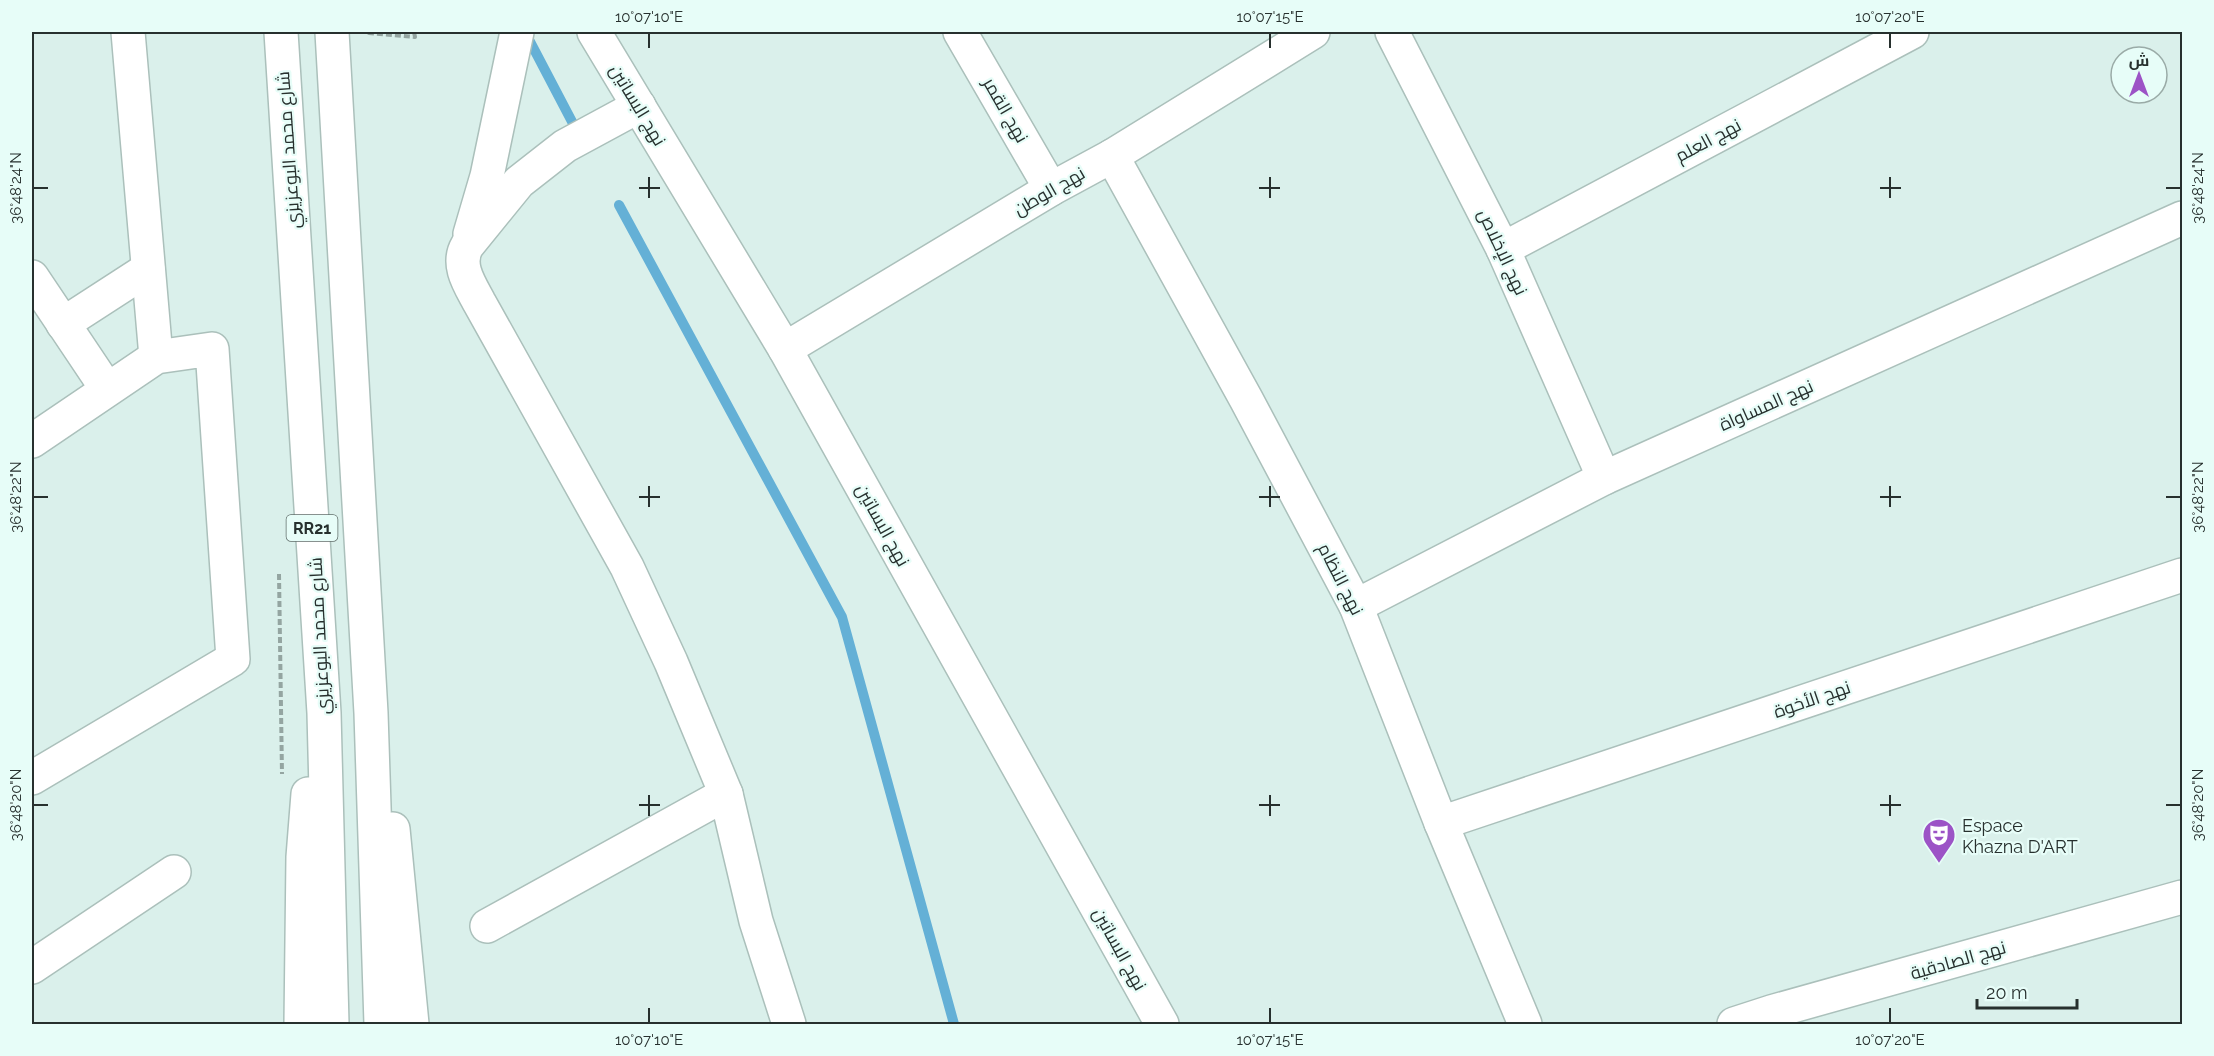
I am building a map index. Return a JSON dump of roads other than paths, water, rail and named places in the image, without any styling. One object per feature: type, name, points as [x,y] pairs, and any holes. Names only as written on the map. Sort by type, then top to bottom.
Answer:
[{"type":"main road","points":[[128,32],[156,357]]},
{"type":"main road","name":"شارع محمد البوعزيزي","points":[[281,32],[324,713],[332,1024]]},
{"type":"main road","name":"RR21","points":[[332,32],[370,713],[381,1024]]},
{"type":"main road","points":[[517,32],[487,176],[462,257],[470,286],[627,567],[671,662],[726,794],[756,921],[789,1024]]},
{"type":"main road","name":"نهج البساتين","points":[[594,32],[785,349],[1162,1024]]},
{"type":"main road","name":"نهج القمر","points":[[960,32],[1051,189]]},
{"type":"main road","name":"نهج الوطن","points":[[785,349],[1051,189],[1112,156],[1313,32]]},
{"type":"main road","name":"نهج الإخلاص","points":[[1392,32],[1503,249],[1604,478]]},
{"type":"main road","name":"نهج العلم","points":[[1503,249],[1912,32]]},
{"type":"main road","points":[[467,246],[519,182],[565,146],[639,106]]},
{"type":"main road","name":"نهج النظام","points":[[1112,156],[1246,399],[1356,606],[1441,823],[1525,1024]]},
{"type":"main road","name":"نهج المساواة","points":[[1356,606],[1604,478],[2182,218]]},
{"type":"main road","points":[[63,324],[148,269]]},
{"type":"main road","points":[[32,277],[106,389]]},
{"type":"main road","points":[[32,441],[156,357],[212,350],[233,659],[32,778]]},
{"type":"main road","name":"نهج الأخوة","points":[[1441,823],[2182,575]]},
{"type":"main road","name":"RR21","points":[[301,1024],[303,857],[307,800],[324,713]]},
{"type":"main road","name":"RR21","points":[[370,713],[385,777],[397,855],[412,1024]]},
{"type":"main road","points":[[487,926],[726,794]]},
{"type":"main road","points":[[32,967],[174,872]]},
{"type":"main road","name":"نهج الصادقية","points":[[1734,1024],[2182,897]]},
{"type":"waterway","points":[[525,32],[579,135]]},
{"type":"waterway","points":[[619,205],[842,617],[954,1024]]},
{"type":"place","name":"Espace Khazna D'ART","points":[[1939,864]]}]
